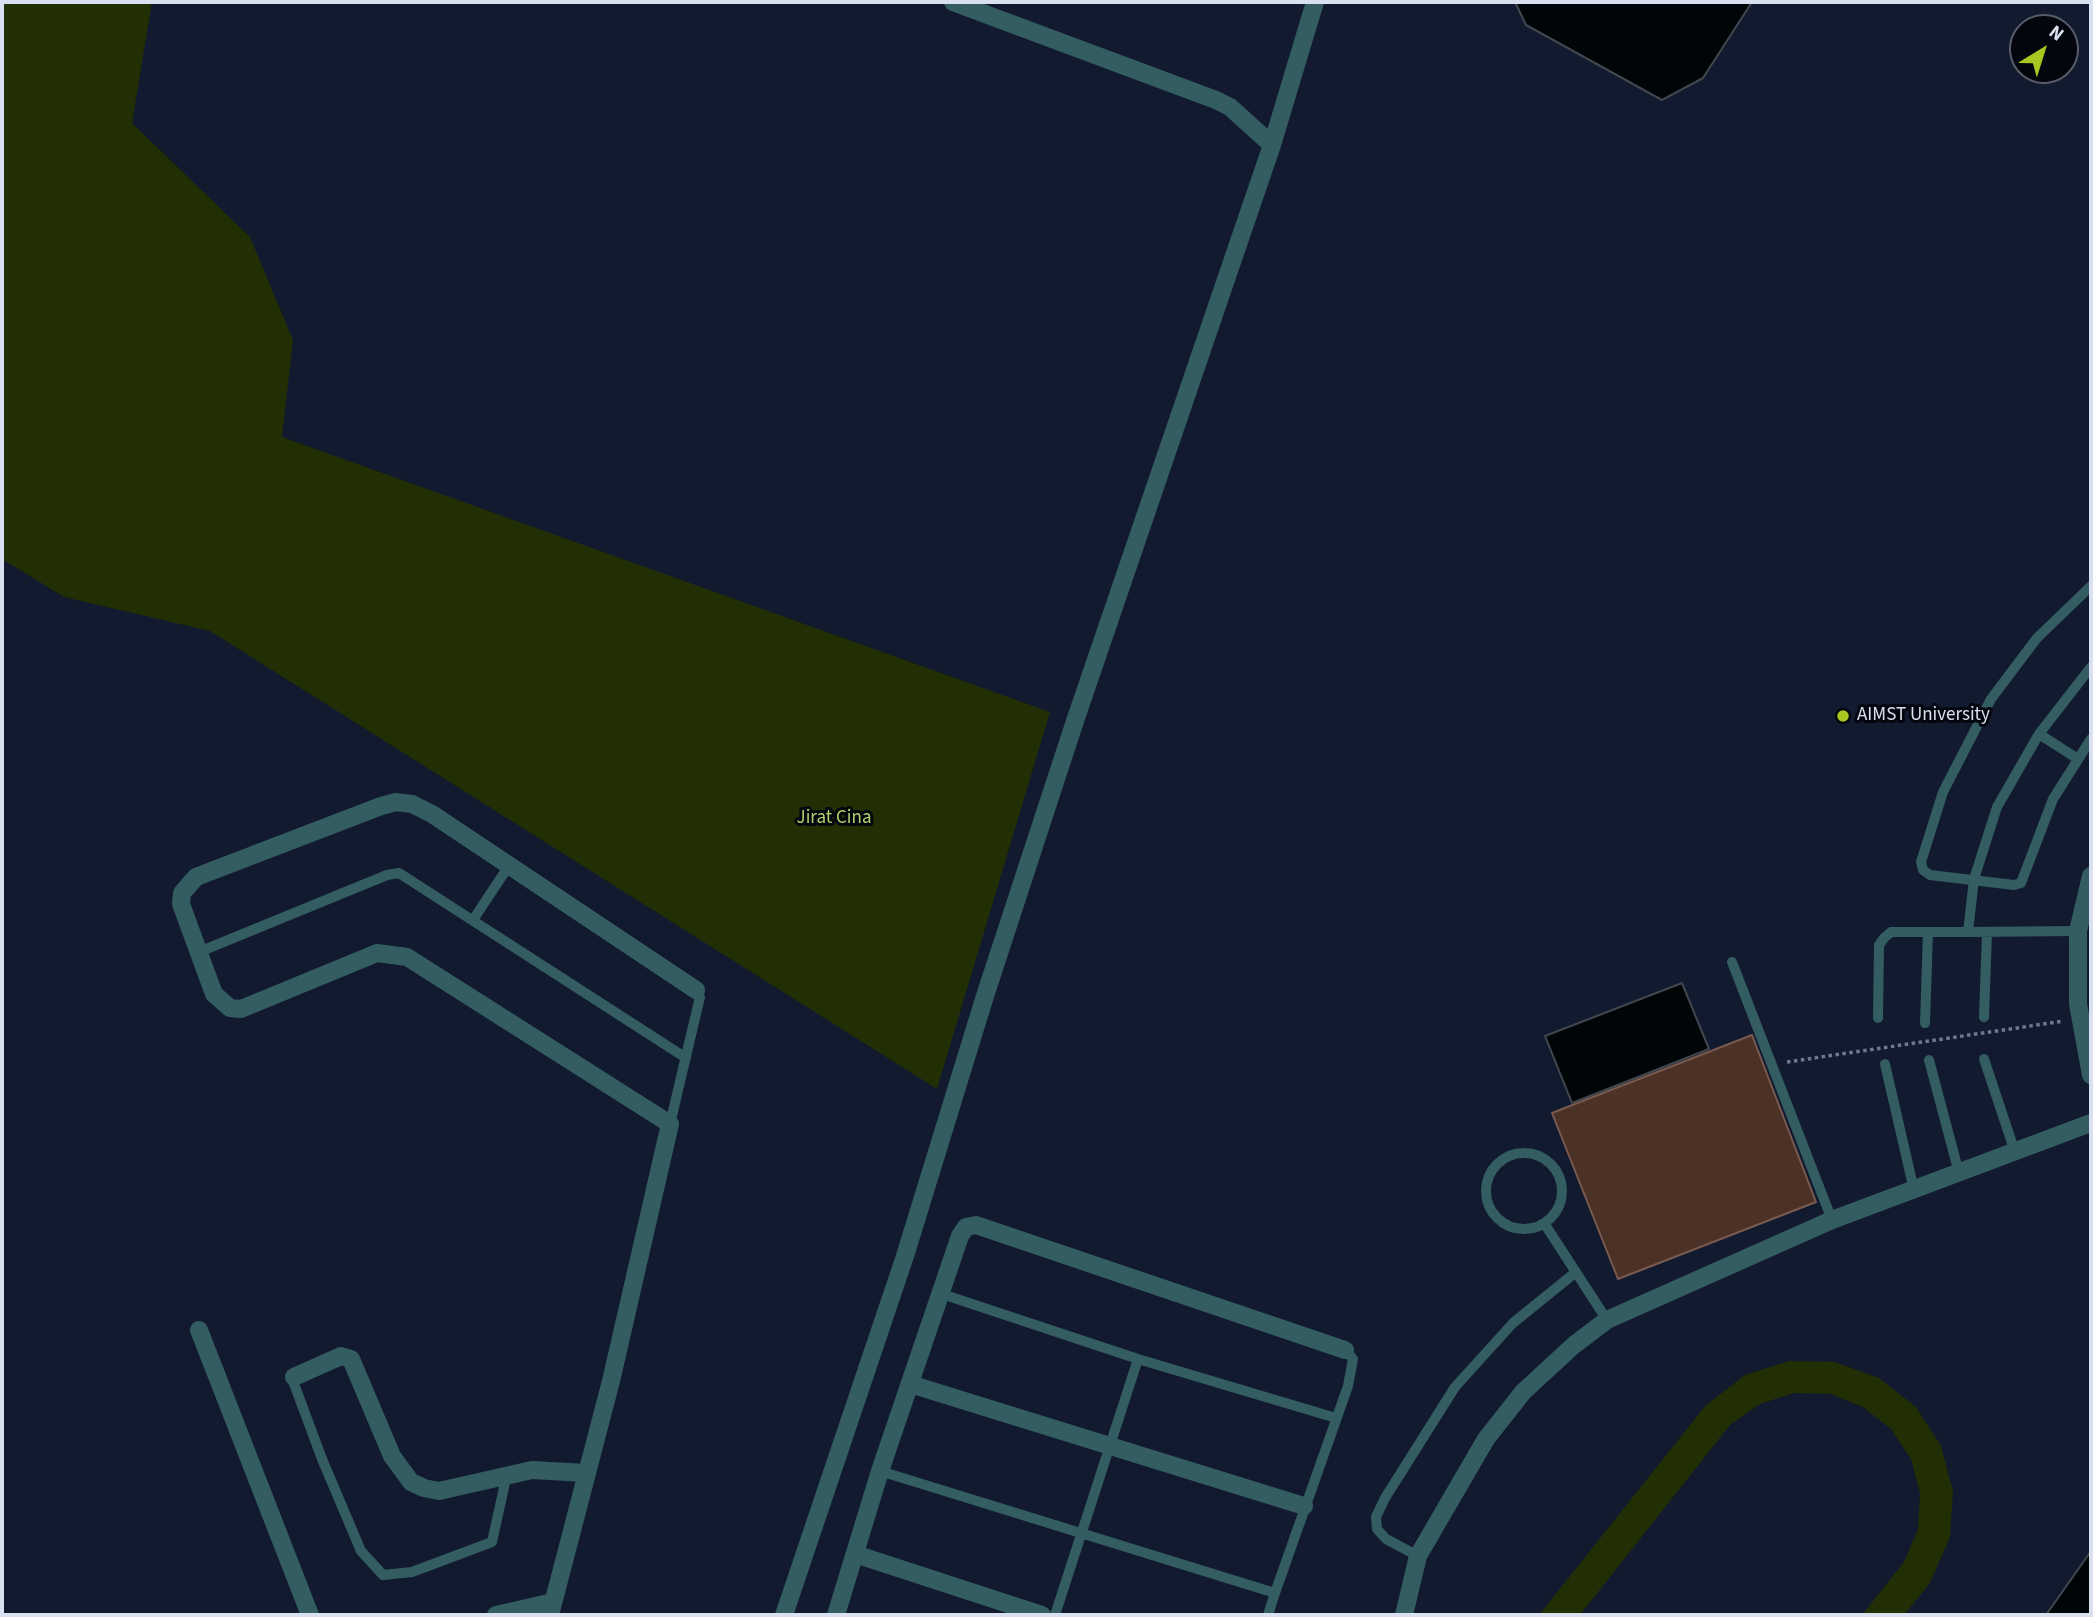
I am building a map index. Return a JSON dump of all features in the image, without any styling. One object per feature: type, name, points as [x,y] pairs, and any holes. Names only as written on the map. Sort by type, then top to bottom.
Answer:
[{"type":"street","points":[[953,2],[1216,100],[1230,107],[1272,145]]},
{"type":"street","points":[[784,1615],[905,1256],[985,996],[1075,721],[1272,145],[1315,2]]},
{"type":"street","points":[[496,1615],[551,1609],[630,1303],[670,1124],[407,957],[377,953],[241,1009],[230,1008],[214,994],[181,904],[182,893],[196,877],[381,806],[396,802],[412,804],[432,814],[696,990]]},
{"type":"street","points":[[2091,876],[2078,931],[2078,1019],[2091,1075]]},
{"type":"street","points":[[1404,1615],[1418,1556],[1486,1439],[1523,1392],[1574,1345],[1607,1320],[1832,1220],[2091,1124]]},
{"type":"street","points":[[836,1615],[880,1471],[960,1236],[966,1227],[976,1225],[1345,1350]]},
{"type":"street","points":[[199,1330],[310,1615]]},
{"type":"street","points":[[294,1377],[341,1356],[351,1359],[392,1456],[411,1482],[424,1488],[439,1491],[508,1474],[544,1470],[586,1473]]},
{"type":"street","points":[[910,1384],[1304,1506]]},
{"type":"street","points":[[855,1554],[1042,1615]]},
{"type":"lane","points":[[2091,586],[2037,638],[1991,699],[1943,792],[1921,862],[1923,870],[1930,875],[2014,886],[2025,879],[2037,836],[2053,799],[2091,739]]},
{"type":"lane","points":[[1968,932],[1974,879],[1997,807],[2039,734],[2091,667]]},
{"type":"lane","points":[[2039,734],[2078,760]]},
{"type":"lane","points":[[473,919],[508,867]]},
{"type":"lane","points":[[199,952],[387,875],[399,873],[687,1058]]},
{"type":"lane","points":[[1878,1017],[1879,945],[1891,932],[2078,931]]},
{"type":"lane","points":[[1925,1023],[1928,932]]},
{"type":"lane","points":[[1984,1017],[1987,933]]},
{"type":"lane","points":[[1732,962],[1832,1220]]},
{"type":"lane","points":[[670,1124],[700,997],[696,990]]},
{"type":"lane","points":[[1983,1059],[2015,1152]]},
{"type":"lane","points":[[1929,1060],[1959,1173]]},
{"type":"lane","points":[[1885,1064],[1914,1190]]},
{"type":"lane","points":[[1516,1153],[1542,1157],[1559,1177],[1560,1203],[1544,1223],[1521,1229],[1499,1220],[1491,1211],[1485,1188],[1494,1166],[1503,1158],[1516,1153]]},
{"type":"lane","points":[[1544,1223],[1607,1320]]},
{"type":"lane","points":[[1418,1556],[1386,1539],[1377,1529],[1376,1517],[1385,1498],[1432,1421],[1463,1379],[1513,1323],[1576,1272]]},
{"type":"lane","points":[[942,1294],[1138,1359],[1336,1418]]},
{"type":"lane","points":[[1268,1615],[1288,1565],[1304,1506],[1353,1368],[1353,1359],[1345,1350]]},
{"type":"lane","points":[[1055,1615],[1138,1359]]},
{"type":"lane","points":[[294,1377],[293,1381],[322,1459],[361,1551],[383,1575],[412,1572],[492,1542],[508,1474]]},
{"type":"lane","points":[[880,1471],[1079,1535],[1275,1593]]},
{"type":"path","points":[[1771,1064],[2078,1019]]},
{"type":"green space","name":"Jirat Cina","points":[[2,2],[152,2],[132,123],[250,237],[293,340],[282,437],[1050,712],[937,1089],[210,631],[64,597],[2,559]]},
{"type":"green space","points":[[1789,1361],[1835,1362],[1879,1378],[1916,1407],[1941,1446],[1953,1491],[1950,1537],[1930,1583],[1904,1615],[1862,1615],[1904,1562],[1918,1529],[1920,1493],[1911,1459],[1891,1429],[1863,1407],[1830,1394],[1794,1393],[1760,1404],[1730,1425],[1580,1615],[1539,1615],[1706,1405],[1745,1375]]},
{"type":"shaded area","points":[[1515,2],[1752,2],[1703,78],[1662,100],[1526,25]]},
{"type":"shaded area","points":[[1682,983],[1709,1049],[1572,1103],[1545,1036]]},
{"type":"shaded area","points":[[2091,1551],[2091,1615],[2046,1615]]},
{"type":"building","points":[[1752,1035],[1816,1202],[1618,1279],[1552,1113]]},
{"type":"place","name":"AIMST University","points":[[1843,716]]}]
